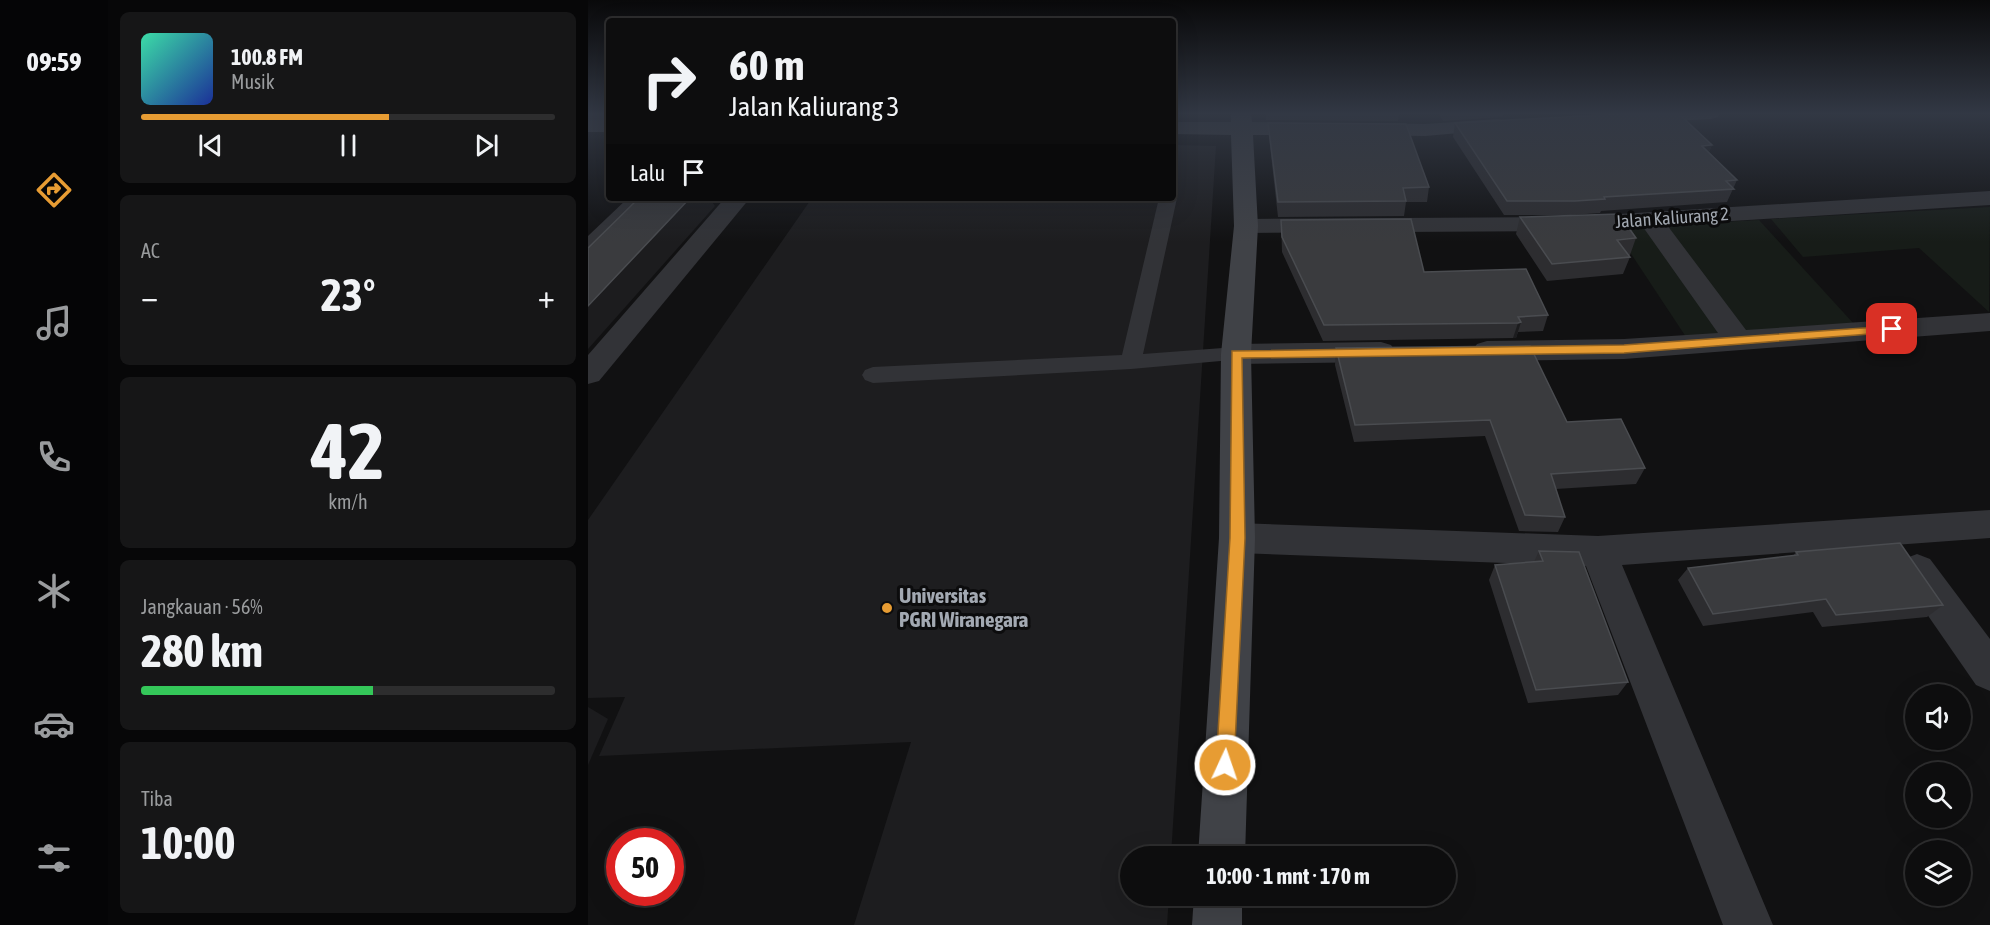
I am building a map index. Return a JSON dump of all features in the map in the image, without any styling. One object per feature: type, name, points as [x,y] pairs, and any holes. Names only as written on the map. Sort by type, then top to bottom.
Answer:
[{"type":"main road","points":[[1222,846],[1237,538],[1236,354],[1246,226],[1243,156]]},
{"type":"main road","points":[[1217,925],[1218,906]]},
{"type":"street","name":"Jalan Kaliurang 2","points":[[1246,226],[1571,224],[1990,198]]},
{"type":"street","points":[[588,374],[735,201]]},
{"type":"street","points":[[1650,219],[1738,341]]},
{"type":"street","points":[[1460,351],[1624,349],[1990,322]]},
{"type":"street","points":[[1236,354],[1413,351]]},
{"type":"street","points":[[1237,538],[1598,551],[1990,524]]},
{"type":"street","points":[[1890,531],[1990,672]]},
{"type":"street","points":[[1598,551],[1748,925]]},
{"type":"lane","points":[[588,246],[635,201]]},
{"type":"lane","points":[[1131,362],[1167,201]]},
{"type":"lane","points":[[873,375],[1131,362],[1236,354]]},
{"type":"shaded area","name":"Universitas PGRI Wiranegara","points":[[1176,156],[1215,156],[1172,846],[1120,846],[1120,906],[1168,906],[1167,925],[854,925],[911,742],[599,756],[625,697],[588,698],[588,520],[810,201],[1176,201]]},
{"type":"shaded area","points":[[1990,207],[1989,312],[1919,248],[1803,257],[1771,219]]},
{"type":"shaded area","points":[[1759,220],[1854,324],[1686,337],[1614,228]]},
{"type":"building","points":[[1272,156],[1418,156],[1429,187],[1403,188],[1406,201],[1278,202]]},
{"type":"building","points":[[1477,156],[1712,156],[1737,180],[1726,181],[1734,189],[1604,197],[1605,199],[1575,201],[1507,201]]},
{"type":"building","points":[[636,201],[687,201],[588,306],[588,248]]},
{"type":"building","points":[[1619,214],[1636,238],[1617,240],[1630,257],[1552,264],[1520,217]]},
{"type":"building","points":[[1411,219],[1424,272],[1526,269],[1548,315],[1518,317],[1521,322],[1518,323],[1324,325],[1282,237],[1281,220]]},
{"type":"building","points":[[1530,346],[1567,422],[1621,419],[1645,468],[1551,474],[1565,517],[1525,515],[1490,420],[1355,425],[1336,348]]},
{"type":"building","points":[[1900,543],[1943,605],[1836,615],[1826,599],[1713,614],[1688,568],[1798,555],[1796,552]]},
{"type":"building","points":[[1539,551],[1579,552],[1628,682],[1536,690],[1495,565],[1543,561]]},
{"type":"place","name":"Universitas PGRI Wiranegara","points":[[887,608]]},
{"type":"route","points":[[1225,765],[1237,538],[1236,354],[1624,349],[1892,329]]}]
